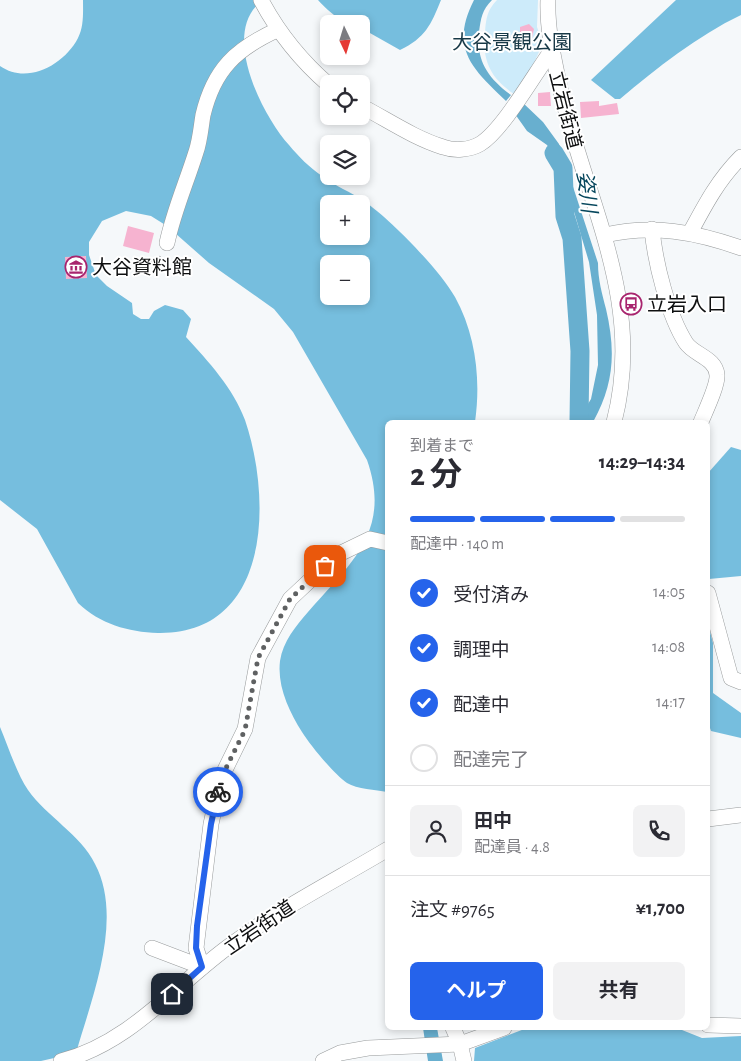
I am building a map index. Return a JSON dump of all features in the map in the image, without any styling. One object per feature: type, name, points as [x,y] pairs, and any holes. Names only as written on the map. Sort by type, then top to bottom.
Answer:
[{"type":"street","points":[[261,0],[277,30],[306,66],[320,78]]},
{"type":"street","name":"立岩街道","points":[[548,0],[552,50],[569,128],[605,235],[620,301],[624,352],[619,404],[615,420]]},
{"type":"street","points":[[167,243],[173,213],[197,151],[208,96],[216,78],[229,61],[250,42],[277,30]]},
{"type":"street","points":[[370,111],[423,139],[445,148],[459,149],[478,145],[486,140],[506,117],[552,50]]},
{"type":"street","points":[[690,233],[723,174],[741,157]]},
{"type":"street","points":[[605,235],[630,229],[652,229],[690,233],[741,248]]},
{"type":"street","points":[[652,229],[656,262],[680,332],[687,345],[713,364],[717,375],[702,420]]},
{"type":"street","points":[[202,967],[196,948],[211,824],[221,778],[245,730],[258,658],[290,599],[337,554],[370,539],[385,542]]},
{"type":"street","points":[[710,600],[731,678],[741,682]]},
{"type":"street","points":[[710,819],[741,815]]},
{"type":"street","name":"立岩街道","points":[[66,1060],[105,1044],[142,1020],[202,967],[256,927],[385,851]]},
{"type":"street","points":[[152,948],[202,967]]},
{"type":"street","points":[[710,1025],[741,1026]]},
{"type":"street","points":[[453,1030],[454,1045],[464,1061]]},
{"type":"street","points":[[323,1061],[340,1053],[368,1048],[454,1045],[498,1030]]},
{"type":"green space","name":"大谷景観公園","points":[[497,0],[538,0],[537,27],[543,43],[533,65],[514,94],[493,75],[489,68],[485,51],[485,27],[489,11]]},
{"type":"shaded area","points":[[83,0],[263,0],[250,14],[245,32],[245,52],[249,73],[257,94],[278,131],[304,162],[320,174],[320,185],[336,185],[354,195],[320,195],[320,245],[370,245],[370,205],[400,232],[438,273],[455,297],[468,327],[477,374],[475,420],[385,420],[385,792],[351,785],[336,773],[306,738],[293,716],[280,680],[280,661],[284,647],[291,634],[303,617],[352,561],[363,544],[371,526],[374,507],[373,485],[367,460],[293,332],[274,309],[209,263],[167,226],[151,216],[126,211],[102,221],[89,242],[89,255],[96,275],[107,286],[132,303],[133,314],[141,319],[149,319],[154,311],[165,305],[183,310],[191,319],[186,337],[220,376],[240,408],[254,452],[259,487],[259,523],[254,557],[242,587],[223,612],[195,628],[158,633],[136,631],[115,626],[96,616],[78,603],[37,529],[0,500],[0,66],[11,71],[33,73],[54,64],[72,48],[78,38],[82,24]]},
{"type":"shaded area","points":[[318,0],[441,0],[426,30],[416,41],[400,50],[370,33],[370,15],[334,15]]},
{"type":"shaded area","points":[[474,0],[492,0],[481,18],[479,52],[490,75],[511,95],[506,101],[475,68],[468,57],[464,45],[467,17]]},
{"type":"shaded area","points":[[676,0],[741,0],[741,15],[693,43],[663,64],[620,99],[615,99],[591,80]]},
{"type":"shaded area","points":[[522,102],[543,122],[559,144],[598,263],[599,281],[609,325],[612,354],[609,381],[594,420],[578,420],[591,399],[598,365],[597,315],[589,262],[561,168],[547,145],[527,131],[515,114]]},
{"type":"shaded area","points":[[731,447],[741,450],[741,576],[710,579],[710,471]]},
{"type":"shaded area","points":[[710,632],[713,643],[713,693],[741,713],[741,738],[711,731]]},
{"type":"shaded area","points":[[0,727],[16,768],[28,790],[44,809],[89,853],[103,886],[107,909],[106,933],[97,983],[76,1053],[41,1061],[0,1061]]},
{"type":"shaded area","points":[[423,1030],[437,1030],[443,1061],[428,1061]]},
{"type":"shaded area","points":[[522,1030],[682,1030],[702,1038],[741,1036],[741,1061],[474,1061],[475,1048]]},
{"type":"building","points":[[529,24],[534,29],[532,38],[526,39],[520,35],[520,27]]},
{"type":"building","points":[[550,92],[551,106],[538,106],[538,93]]},
{"type":"building","points":[[599,101],[599,106],[617,103],[619,114],[581,118],[580,102]]},
{"type":"building","points":[[128,226],[154,233],[149,253],[123,246]]},
{"type":"building","name":"大谷資料館","points":[[86,256],[87,278],[66,279],[65,257]]},
{"type":"waterway","name":"姿川","points":[[554,153],[563,168],[565,216],[572,238],[580,351],[579,420]]},
{"type":"way so far","points":[[218,792],[221,778],[245,730],[258,658],[290,599],[325,566]]},
{"type":"place","name":"大谷資料館","points":[[76,267]]},
{"type":"place","name":"立岩入口","points":[[631,304]]},
{"type":"route","points":[[172,994],[202,967],[196,948],[197,926],[211,824],[218,792]]}]
